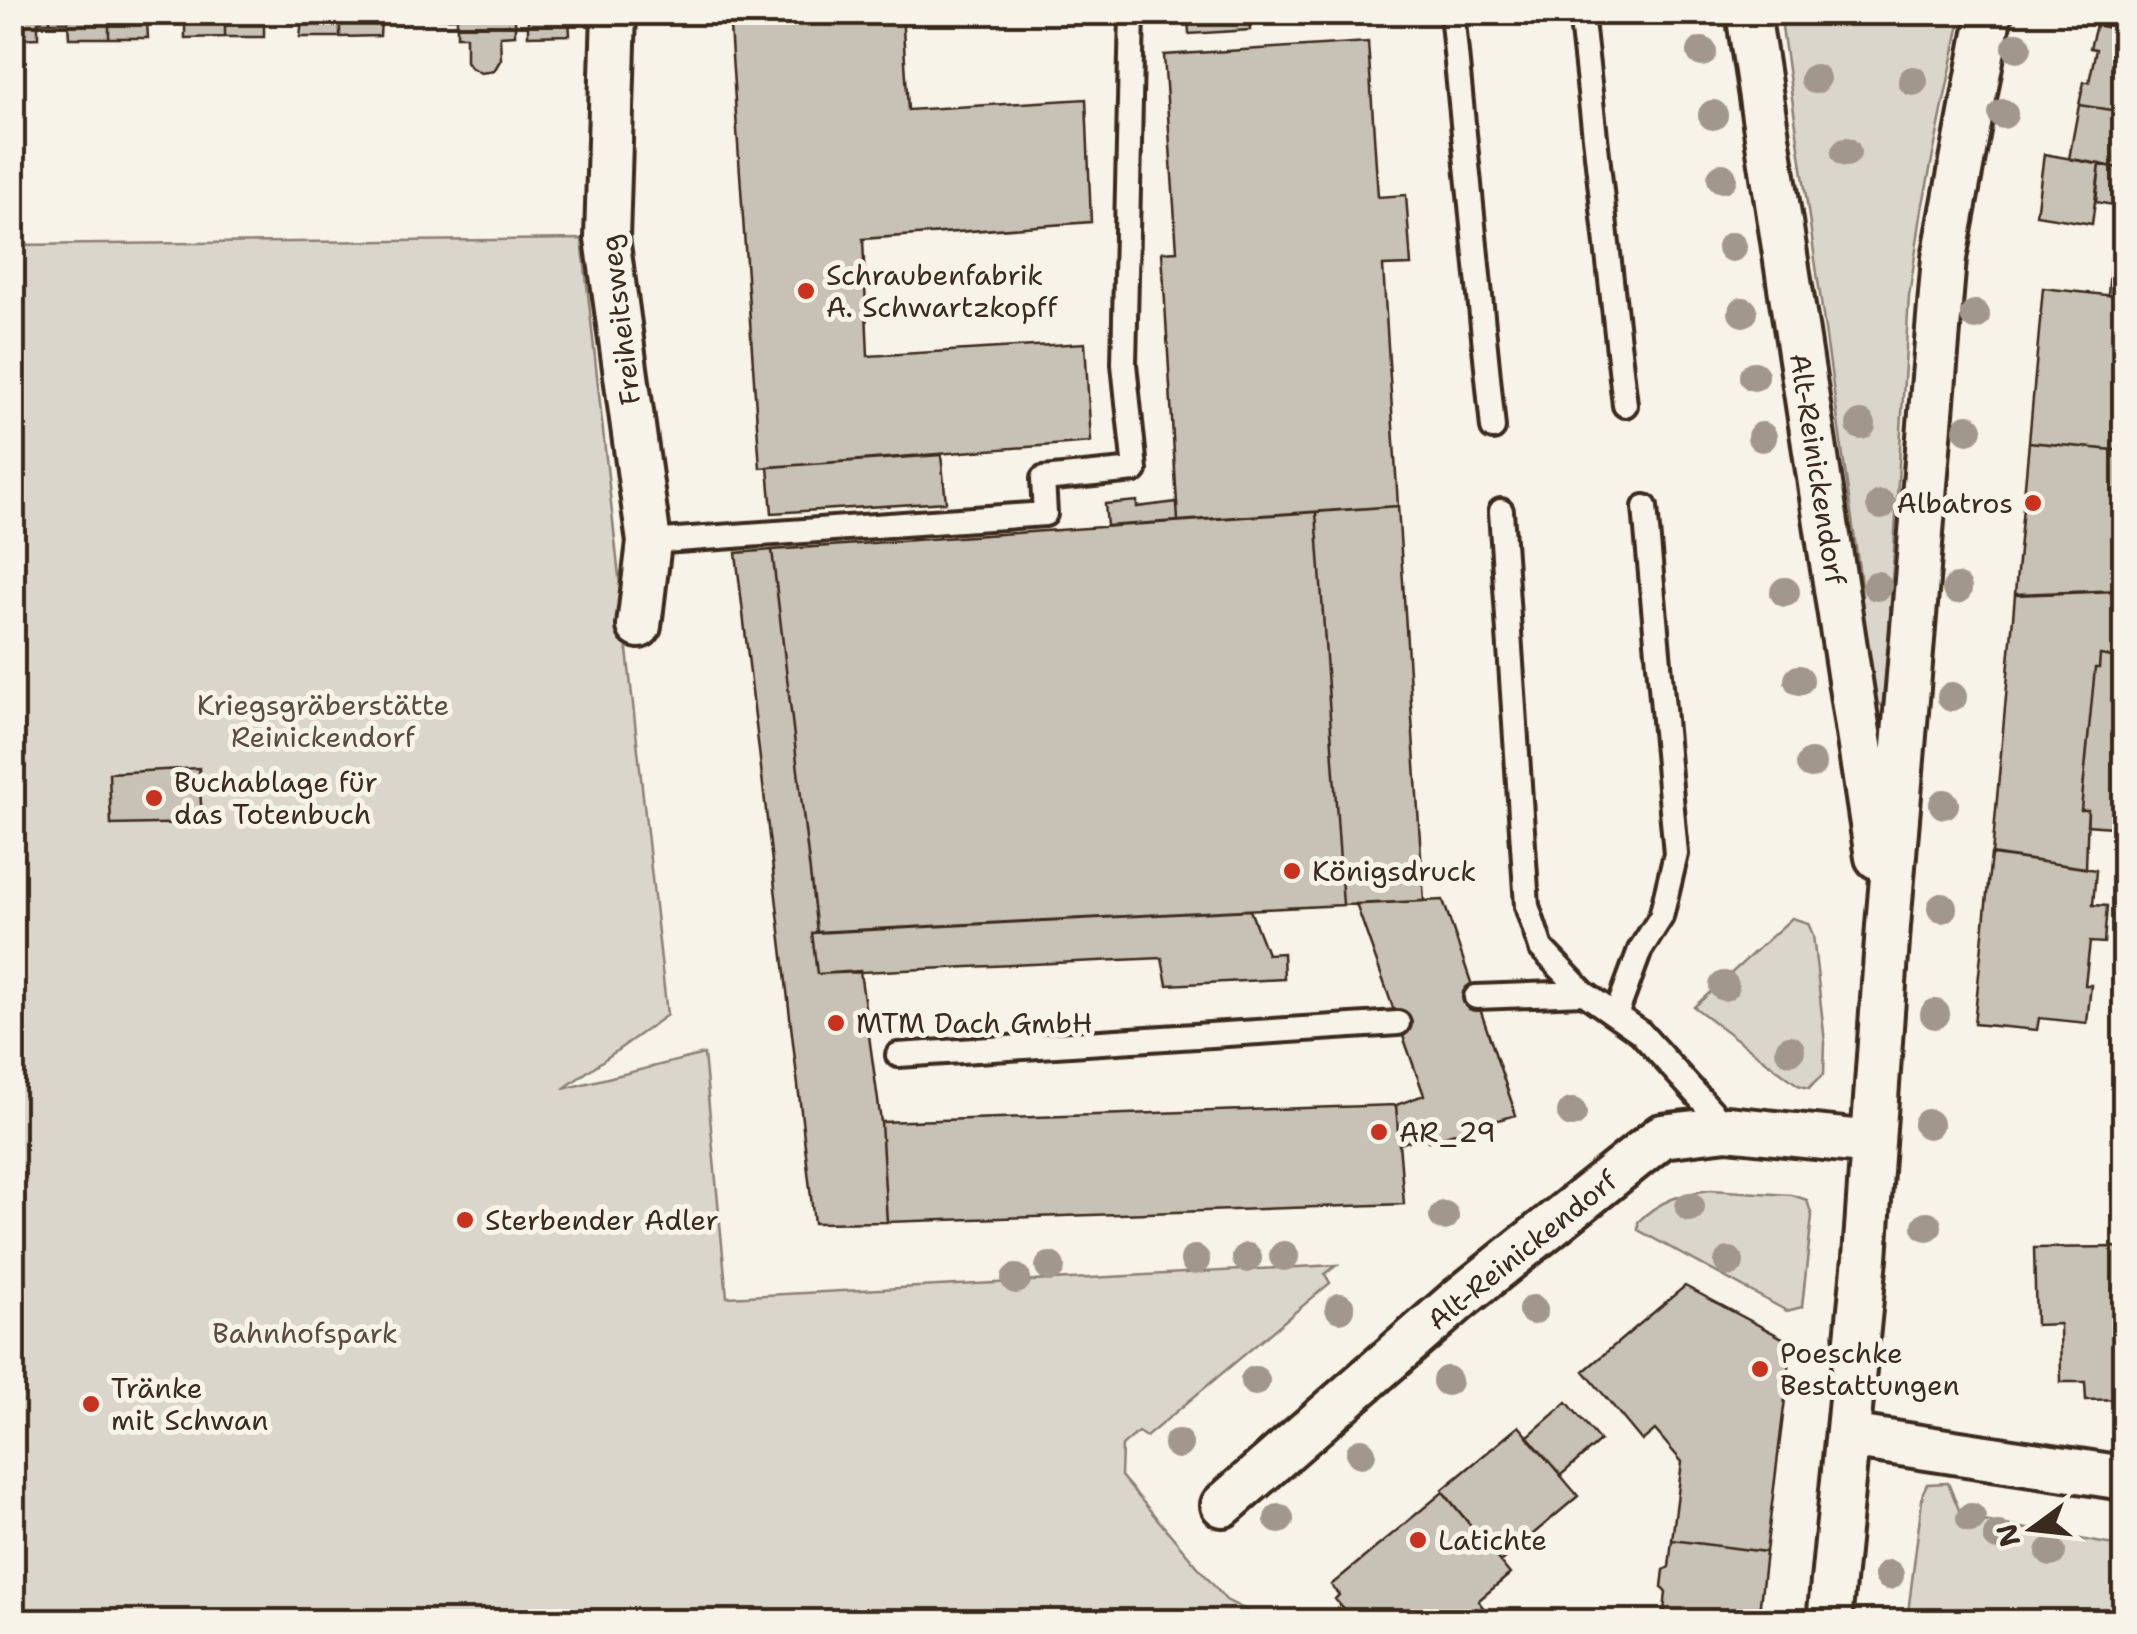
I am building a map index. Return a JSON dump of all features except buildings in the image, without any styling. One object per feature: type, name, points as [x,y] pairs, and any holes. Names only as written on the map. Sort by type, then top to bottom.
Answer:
[{"type":"street","name":"Freiheitsweg","points":[[614,12],[607,238],[649,542],[639,626]]},
{"type":"street","name":"Alt-Reinickendorf","points":[[1748,12],[1888,926]]},
{"type":"street","name":"Alt-Reinickendorf","points":[[1829,1622],[1848,1436],[1944,258],[1990,12]]},
{"type":"street","name":"Alt-Reinickendorf","points":[[1223,1505],[1458,1300],[1662,1136],[1727,1128],[1872,1143]]},
{"type":"street","points":[[1848,1436],[2124,1478]]},
{"type":"lane","points":[[649,542],[1045,514],[1044,480],[1136,470],[1124,364],[1132,12]]},
{"type":"lane","points":[[1452,12],[1493,428]]},
{"type":"lane","points":[[1581,12],[1625,405]]},
{"type":"lane","points":[[1616,1015],[1640,950],[1661,917],[1676,854],[1645,507]]},
{"type":"lane","points":[[1501,511],[1528,906],[1542,948],[1584,992],[1640,1032],[1727,1128]]},
{"type":"lane","points":[[1476,997],[1584,992]]},
{"type":"lane","points":[[898,1055],[1398,1022]]},
{"type":"green space","points":[[1780,13],[1962,13],[1922,209],[1909,296],[1885,701],[1881,705],[1872,704],[1869,692],[1860,576]]},
{"type":"green space","points":[[582,239],[667,1015],[563,1089],[704,1054],[727,1297],[1337,1265],[1325,1274],[1330,1283],[1146,1437],[1138,1432],[1122,1446],[1121,1476],[1226,1600],[1268,1621],[13,1621],[12,245]]},
{"type":"green space","points":[[1792,918],[1808,923],[1813,935],[1825,1042],[1824,1074],[1809,1088],[1798,1085],[1694,1007]]},
{"type":"green space","points":[[1711,1190],[1792,1195],[1807,1200],[1812,1216],[1802,1307],[1787,1311],[1638,1230],[1638,1222],[1663,1203]]},
{"type":"green space","points":[[1948,1483],[1962,1517],[2124,1547],[2124,1621],[1907,1621],[1923,1492],[1927,1484]]},
{"type":"place","name":"Schraubenfabrik A. Schwartzkopff","points":[[806,291]]},
{"type":"place","name":"Albatros","points":[[2033,503]]},
{"type":"place","name":"Buchablage für das Totenbuch","points":[[154,798]]},
{"type":"place","name":"Königsdruck","points":[[1292,871]]},
{"type":"place","name":"MTM Dach GmbH","points":[[836,1023]]},
{"type":"place","name":"AR_29","points":[[1379,1132]]},
{"type":"place","name":"Sterbender Adler","points":[[465,1220]]},
{"type":"place","name":"Poeschke Bestattungen","points":[[1760,1369]]},
{"type":"place","name":"Tränke mit Schwan","points":[[91,1404]]},
{"type":"place","name":"Latichte","points":[[1418,1540]]},
{"type":"park label","name":"Kriegsgräberstätte Reinickendorf","points":[[323,721]]},
{"type":"park label","name":"Bahnhofspark","points":[[305,1333]]}]
